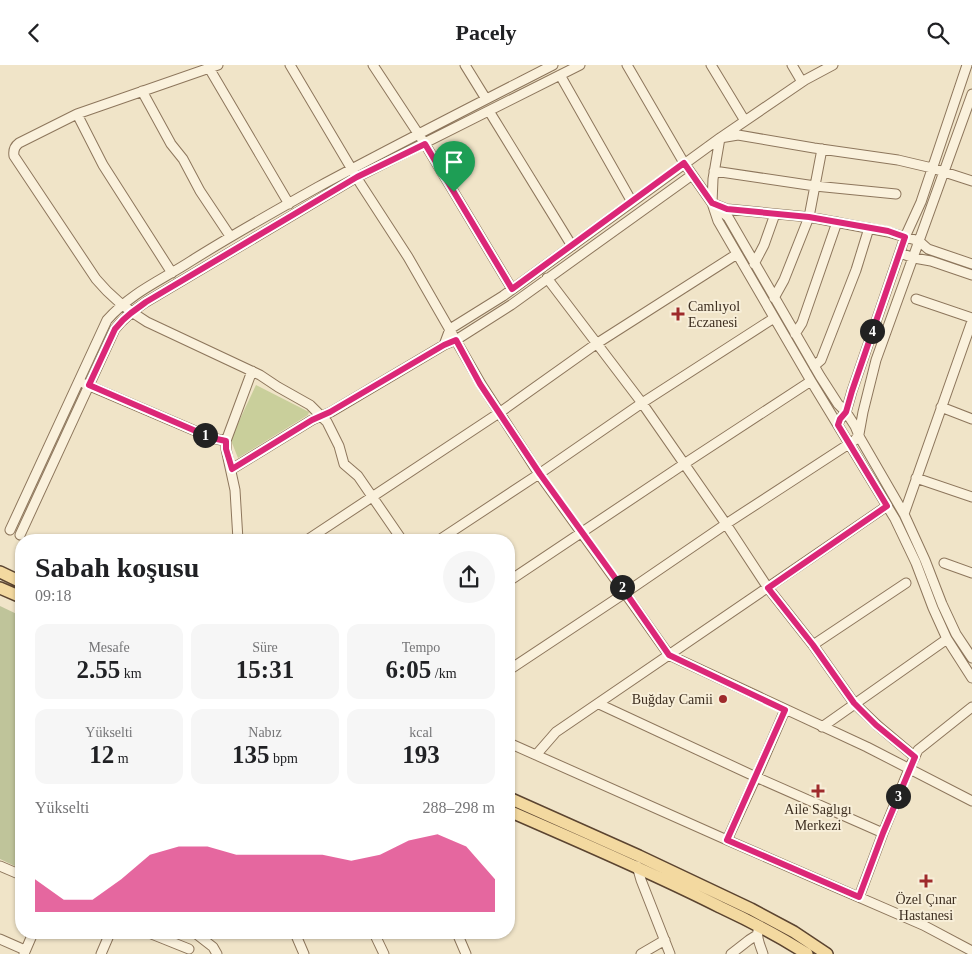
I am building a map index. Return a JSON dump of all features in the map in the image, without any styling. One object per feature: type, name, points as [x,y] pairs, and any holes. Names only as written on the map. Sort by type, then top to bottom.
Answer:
[{"type":"main road","points":[[0,572],[15,579]]},
{"type":"main road","points":[[0,588],[15,594]]},
{"type":"main road","points":[[515,801],[751,909],[789,929],[827,954]]},
{"type":"main road","points":[[515,814],[637,866],[758,931],[787,941],[807,954]]},
{"type":"street","points":[[290,65],[352,169],[408,257],[480,384],[540,474],[669,655],[867,747],[972,801]]},
{"type":"street","points":[[373,65],[425,144],[512,289]]},
{"type":"street","points":[[465,65],[486,99]]},
{"type":"street","points":[[10,530],[107,320],[121,305],[230,236],[288,203],[553,65]]},
{"type":"street","points":[[20,534],[115,329],[131,313],[146,302],[357,177],[580,65]]},
{"type":"street","points":[[627,65],[684,163],[712,203],[728,217],[814,366],[838,404],[856,426],[904,514],[926,560],[942,604],[956,634],[972,658]]},
{"type":"street","points":[[711,65],[745,121]]},
{"type":"street","points":[[792,65],[802,82]]},
{"type":"street","points":[[444,345],[450,329],[512,289],[720,138],[802,82],[833,65]]},
{"type":"street","points":[[838,425],[846,412],[905,237],[921,202],[967,65]]},
{"type":"street","points":[[288,203],[214,67],[77,114],[19,143],[15,147],[14,156],[96,279],[110,295],[131,313],[252,371],[310,405],[327,422],[339,445],[344,463],[358,476],[398,534]]},
{"type":"street","points":[[560,75],[632,202]]},
{"type":"street","points":[[142,91],[171,144],[183,159],[200,191],[230,236]]},
{"type":"street","points":[[515,666],[854,440],[859,434],[876,360],[972,95]]},
{"type":"street","points":[[489,111],[572,246]]},
{"type":"street","points":[[77,114],[103,165],[172,273]]},
{"type":"street","points":[[720,138],[738,135],[898,160],[932,168],[972,181]]},
{"type":"street","points":[[720,138],[713,179],[712,203],[718,221],[811,381],[895,519],[916,563],[947,639],[972,678]]},
{"type":"street","points":[[774,298],[784,280],[809,217],[822,149]]},
{"type":"street","points":[[714,171],[815,186],[896,194]]},
{"type":"street","points":[[232,469],[312,420],[330,412],[444,345],[456,340],[510,305],[692,175]]},
{"type":"street","points":[[712,203],[727,209],[809,217],[888,231],[919,241],[928,249],[972,264]]},
{"type":"street","points":[[754,265],[764,245],[775,214]]},
{"type":"street","points":[[795,333],[802,323],[837,222]]},
{"type":"street","points":[[814,366],[821,360],[856,270],[869,228]]},
{"type":"street","points":[[900,253],[972,275]]},
{"type":"street","points":[[316,534],[499,413],[596,344],[737,254]]},
{"type":"street","points":[[548,278],[642,403],[768,588],[813,645],[854,703],[876,725],[915,757]]},
{"type":"street","points":[[904,514],[941,407],[969,338],[972,320],[916,299]]},
{"type":"street","points":[[448,534],[540,474],[642,403],[774,318]]},
{"type":"street","points":[[238,534],[235,490],[226,441],[252,371]]},
{"type":"street","points":[[79,381],[212,438],[226,441]]},
{"type":"street","points":[[515,577],[811,381]]},
{"type":"street","points":[[941,407],[972,419]]},
{"type":"street","points":[[916,477],[972,497]]},
{"type":"street","points":[[536,755],[556,732],[887,506]]},
{"type":"street","points":[[944,563],[972,573]]},
{"type":"street","points":[[813,645],[906,583]]},
{"type":"street","points":[[822,727],[947,639]]},
{"type":"street","points":[[599,704],[756,777],[883,833]]},
{"type":"street","points":[[859,897],[883,833],[918,750],[972,707]]},
{"type":"street","points":[[727,840],[785,710]]},
{"type":"street","points":[[515,746],[923,925],[972,951]]},
{"type":"street","points":[[0,866],[15,872]]},
{"type":"street","points":[[637,866],[670,954]]},
{"type":"street","points":[[731,954],[758,931]]},
{"type":"street","points":[[758,931],[763,954]]},
{"type":"street","points":[[0,939],[24,952],[29,939]]},
{"type":"street","points":[[101,954],[107,939]]},
{"type":"street","points":[[162,939],[188,951],[193,939]]},
{"type":"street","points":[[203,939],[213,947],[217,954]]},
{"type":"street","points":[[297,939],[304,954]]},
{"type":"street","points":[[377,939],[384,954]]},
{"type":"street","points":[[460,939],[466,954]]},
{"type":"street","points":[[641,954],[665,940]]},
{"type":"green space","points":[[256,385],[309,412],[308,415],[238,458],[232,443],[232,436]]},
{"type":"green space","points":[[0,606],[15,613],[15,866],[0,859]]},
{"type":"place","name":"Camlıyol Eczanesi","points":[[678,314]]},
{"type":"place","name":"Buğday Camii","points":[[723,699]]},
{"type":"place","name":"Aile Saglıgı Merkezi","points":[[818,791]]},
{"type":"place","name":"Özel Çınar Hastanesi","points":[[926,881]]},
{"type":"route","points":[[425,144],[454,192],[512,289],[684,163],[712,203],[727,209],[809,217],[888,231],[905,237],[846,412],[838,425],[887,506],[768,588],[813,645],[854,703],[876,725],[915,757],[859,897],[727,840],[785,710],[669,655],[540,474],[480,384],[456,340],[444,345],[330,412],[312,420],[232,469],[226,449],[226,441],[212,438],[89,385],[115,329],[131,313],[146,302],[357,177],[425,144]]}]
